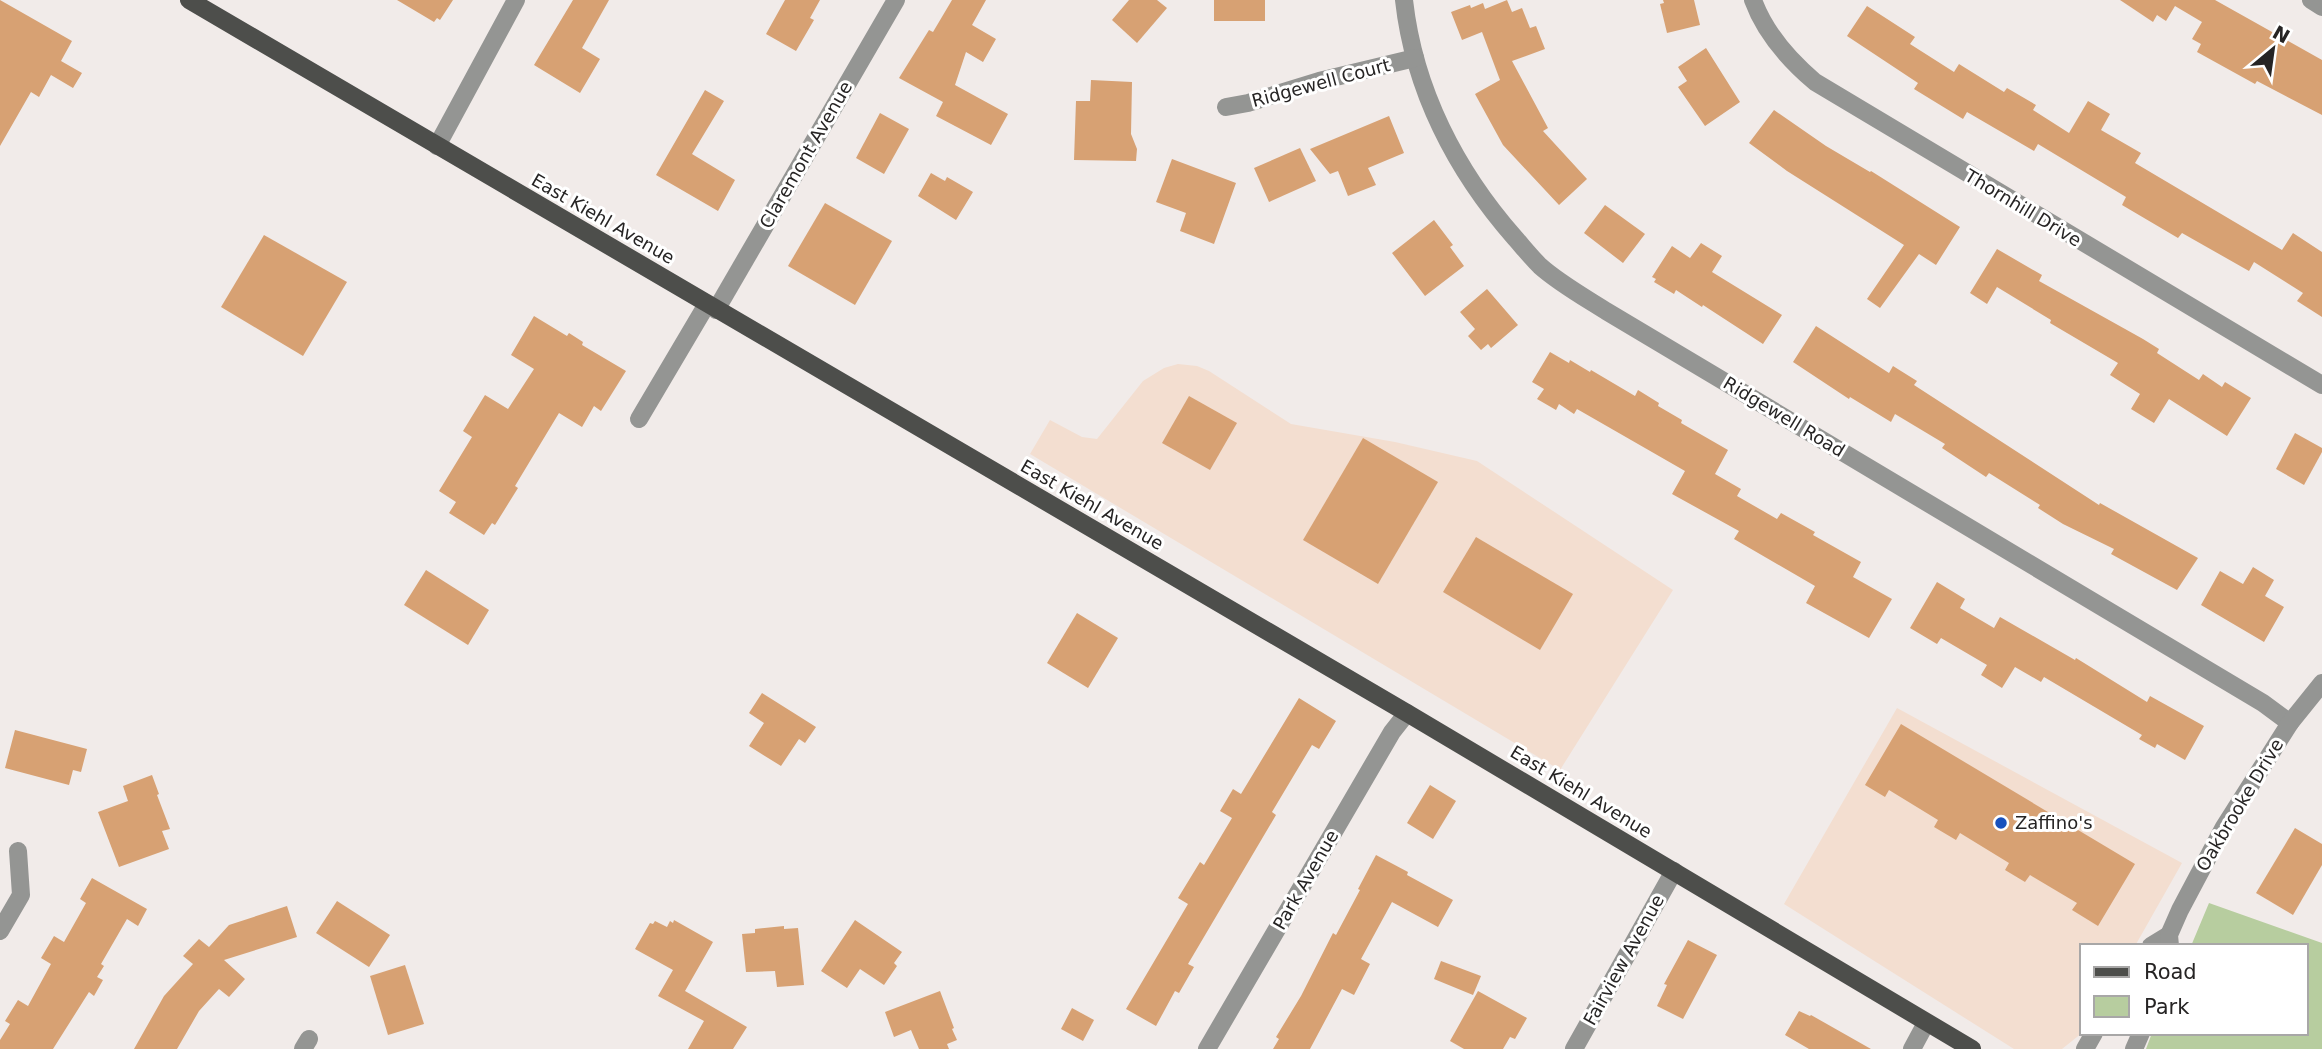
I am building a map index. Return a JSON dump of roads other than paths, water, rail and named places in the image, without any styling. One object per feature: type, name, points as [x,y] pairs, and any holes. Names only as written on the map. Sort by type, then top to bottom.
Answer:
[{"type":"main road","name":"East Kiehl Avenue","points":[[189,0],[1407,713],[1972,1049]]},
{"type":"street","points":[[437,146],[516,0]]},
{"type":"street","name":"Claremont Avenue","points":[[639,419],[711,307],[896,0]]},
{"type":"street","name":"Ridgewell Road","points":[[1404,0],[1415,58],[1437,122],[1468,179],[1540,266],[1606,311],[2252,696],[2290,723]]},
{"type":"street","name":"Thornhill Drive","points":[[1753,0],[1774,39],[1797,67],[1815,82],[2322,385]]},
{"type":"street","points":[[2311,0],[2322,6]]},
{"type":"street","name":"Ridgewell Court","points":[[1226,107],[1415,58]]},
{"type":"street","name":"Oakbrooke Drive","points":[[2170,941],[2193,882],[2224,827],[2290,723],[2322,683]]},
{"type":"street","name":"Park Avenue","points":[[1207,1049],[1392,732],[1407,713]]},
{"type":"street","points":[[0,931],[21,895],[18,850]]},
{"type":"street","name":"Fairview Avenue","points":[[1574,1049],[1674,871]]},
{"type":"street","points":[[1912,1049],[1926,1023]]},
{"type":"place","name":"Zaffino's","points":[[2001,823]]}]
